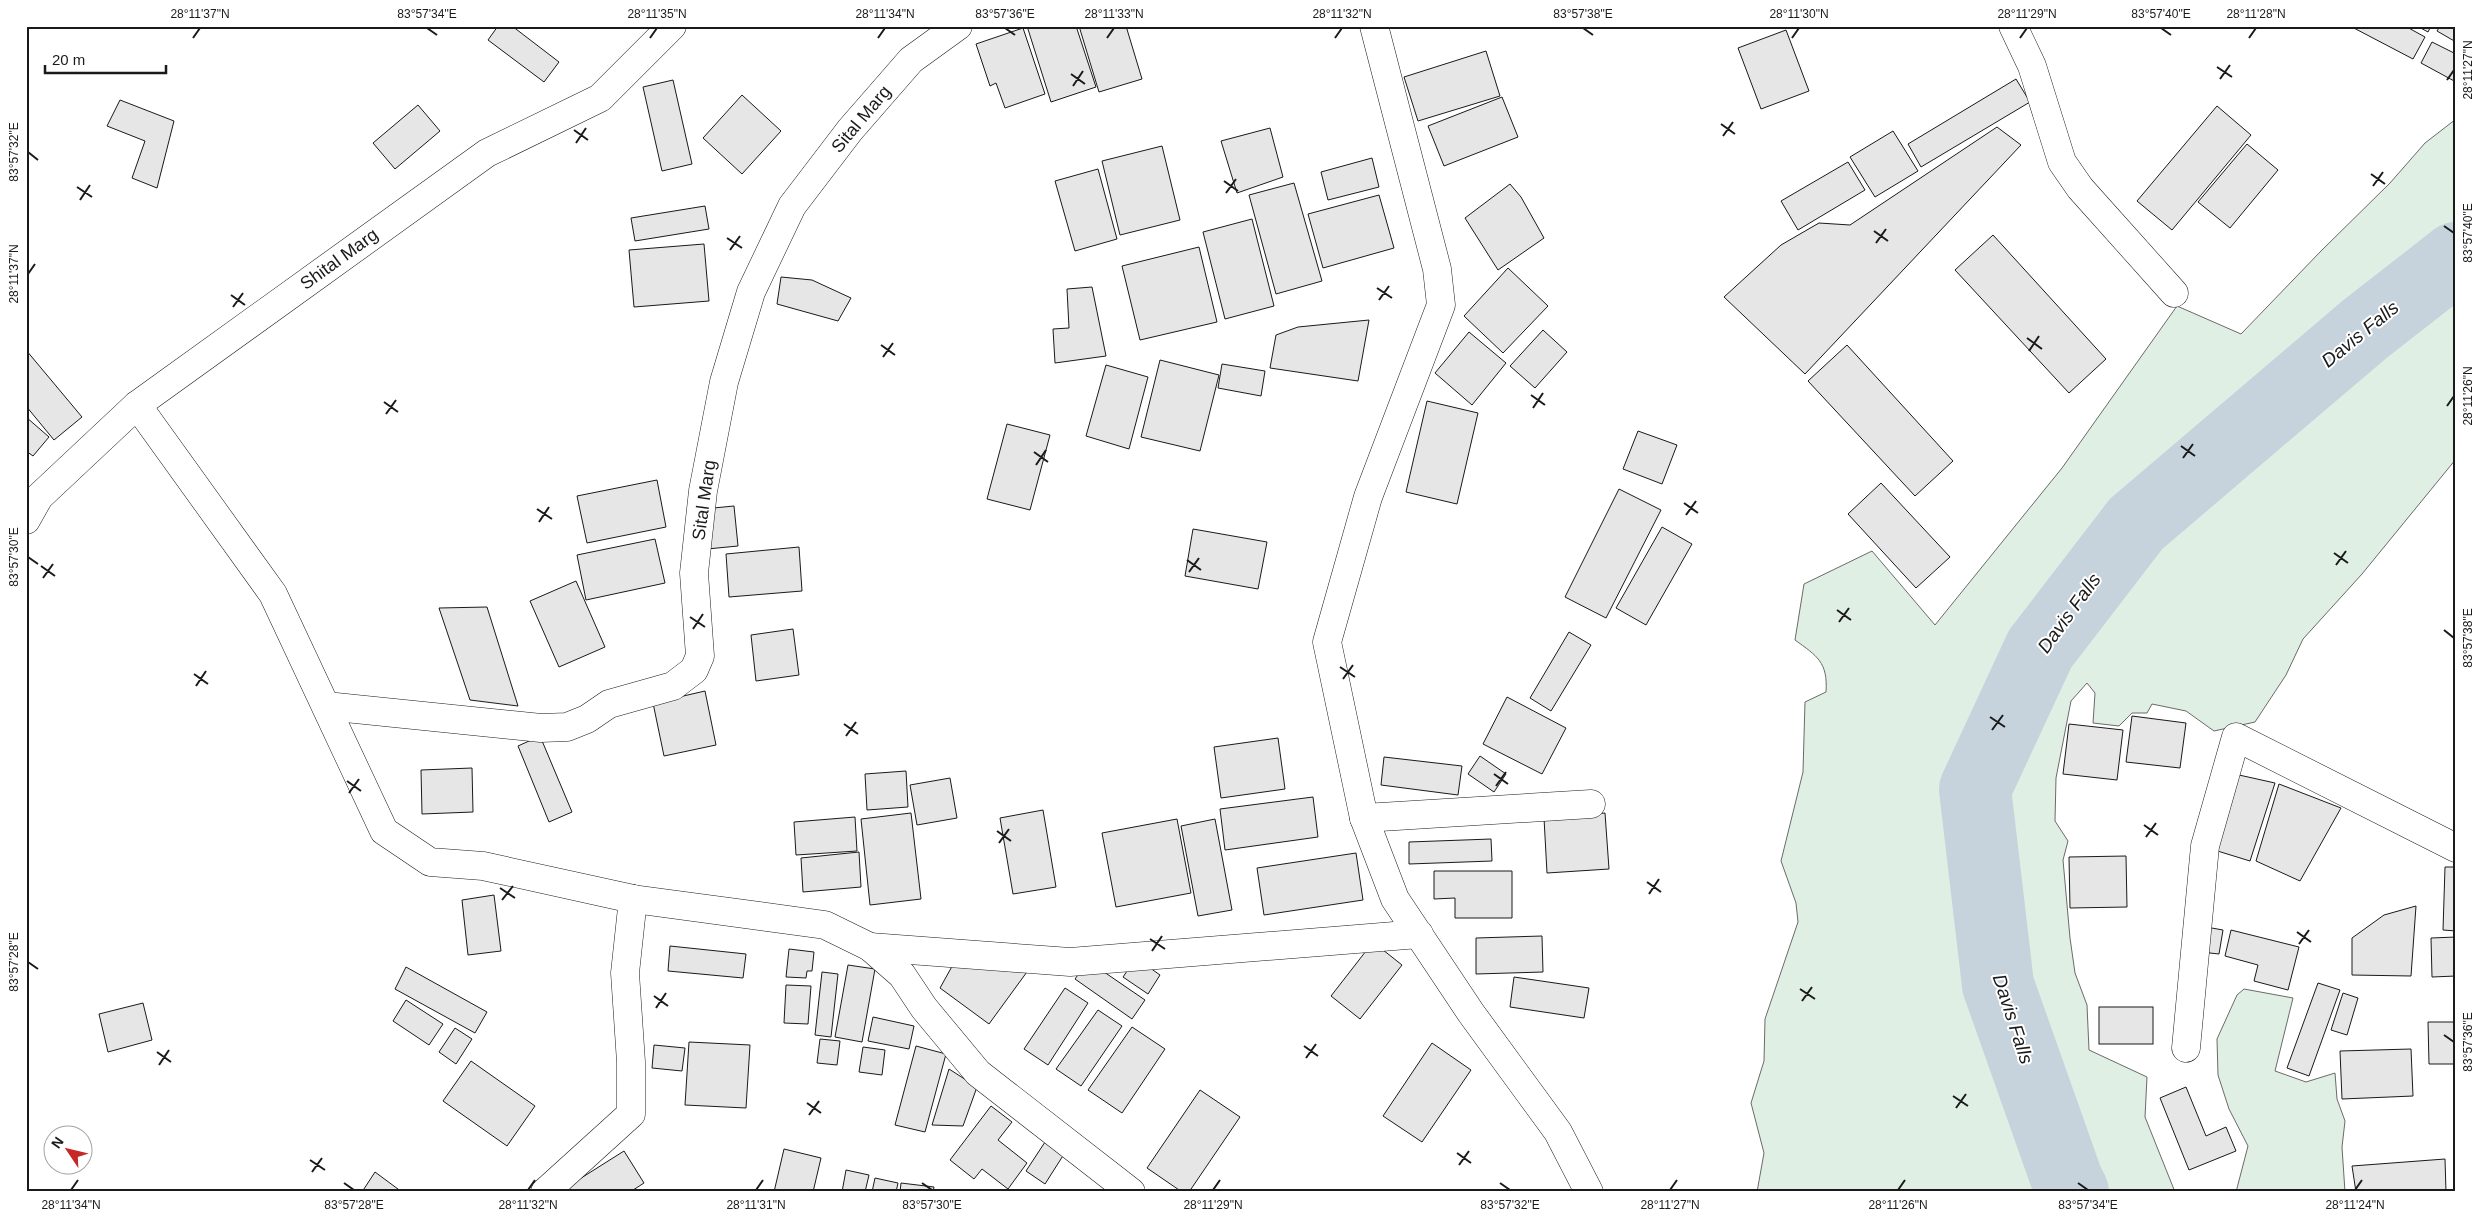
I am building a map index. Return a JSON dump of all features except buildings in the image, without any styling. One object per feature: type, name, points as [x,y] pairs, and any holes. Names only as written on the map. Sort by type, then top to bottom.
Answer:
[{"type":"street","name":"Shital Marg","points":[[26,520],[40,496],[137,405],[487,153],[600,98],[672,26]]},
{"type":"street","name":"Sital Marg","points":[[326,706],[541,728],[567,727],[587,719],[609,704],[674,686],[694,670],[700,656],[694,573],[703,491],[724,382],[751,292],[792,206],[850,130],[911,60],[958,26]]},
{"type":"street","points":[[1374,26],[1437,269],[1441,305],[1368,497],[1327,642],[1364,818],[1395,899],[1472,1013],[1558,1132],[1589,1192]]},
{"type":"street","points":[[2013,26],[2032,66],[2062,162],[2080,188],[2174,293]]},
{"type":"street","points":[[137,405],[273,594],[384,831],[430,862],[483,866],[633,899],[825,925],[870,947],[902,975],[924,1008],[978,1073],[1131,1192]]},
{"type":"street","points":[[2186,1048],[2205,846],[2236,737],[2456,848]]},
{"type":"street","points":[[1364,818],[1591,804]]},
{"type":"street","points":[[546,1192],[630,1114],[631,1062],[625,973],[633,899]]},
{"type":"street","points":[[870,947],[1070,962],[1419,934]]},
{"type":"green space","points":[[2456,119],[2456,235],[2368,298],[2311,359],[2188,467],[2135,505],[2084,560],[2015,643],[1966,733],[1944,822],[1986,996],[2018,1145],[2028,1169],[2069,1147],[2066,1094],[2060,1076],[2060,1068],[2051,1053],[2041,1044],[2031,1024],[2011,1004],[1999,962],[1998,928],[2015,912],[1999,877],[2006,847],[1990,824],[1987,791],[1997,750],[2011,752],[2040,714],[2039,701],[2055,658],[2072,632],[2087,598],[2120,570],[2135,547],[2165,528],[2166,512],[2200,490],[2211,467],[2254,436],[2347,352],[2456,264],[2456,459],[2362,574],[2303,639],[2286,675],[2255,722],[2214,731],[2186,711],[2152,704],[2147,713],[2132,713],[2119,726],[2093,723],[2095,693],[2087,683],[2071,701],[2056,778],[2055,821],[2068,841],[2063,860],[2070,938],[2075,973],[2087,1005],[2089,1050],[2147,1077],[2145,1117],[2175,1192],[1757,1192],[1764,1153],[1751,1103],[1764,1061],[1765,1019],[1798,922],[1796,903],[1781,861],[1803,772],[1805,702],[1826,692],[1825,673],[1820,661],[1795,640],[1804,584],[1872,551],[1935,625],[2062,468],[2177,306],[2241,334],[2390,183],[2425,143]]},
{"type":"green space","points":[[2244,989],[2293,998],[2275,1071],[2306,1082],[2335,1073],[2337,1099],[2345,1121],[2342,1147],[2345,1192],[2236,1192],[2248,1146],[2229,1109],[2218,1075],[2217,1039],[2237,995]]},
{"type":"waterway","name":"Davis Falls","points":[[2073,1192],[2067,1180],[1998,985],[1975,789],[2040,649],[2136,524],[2365,329],[2456,258]]}]
